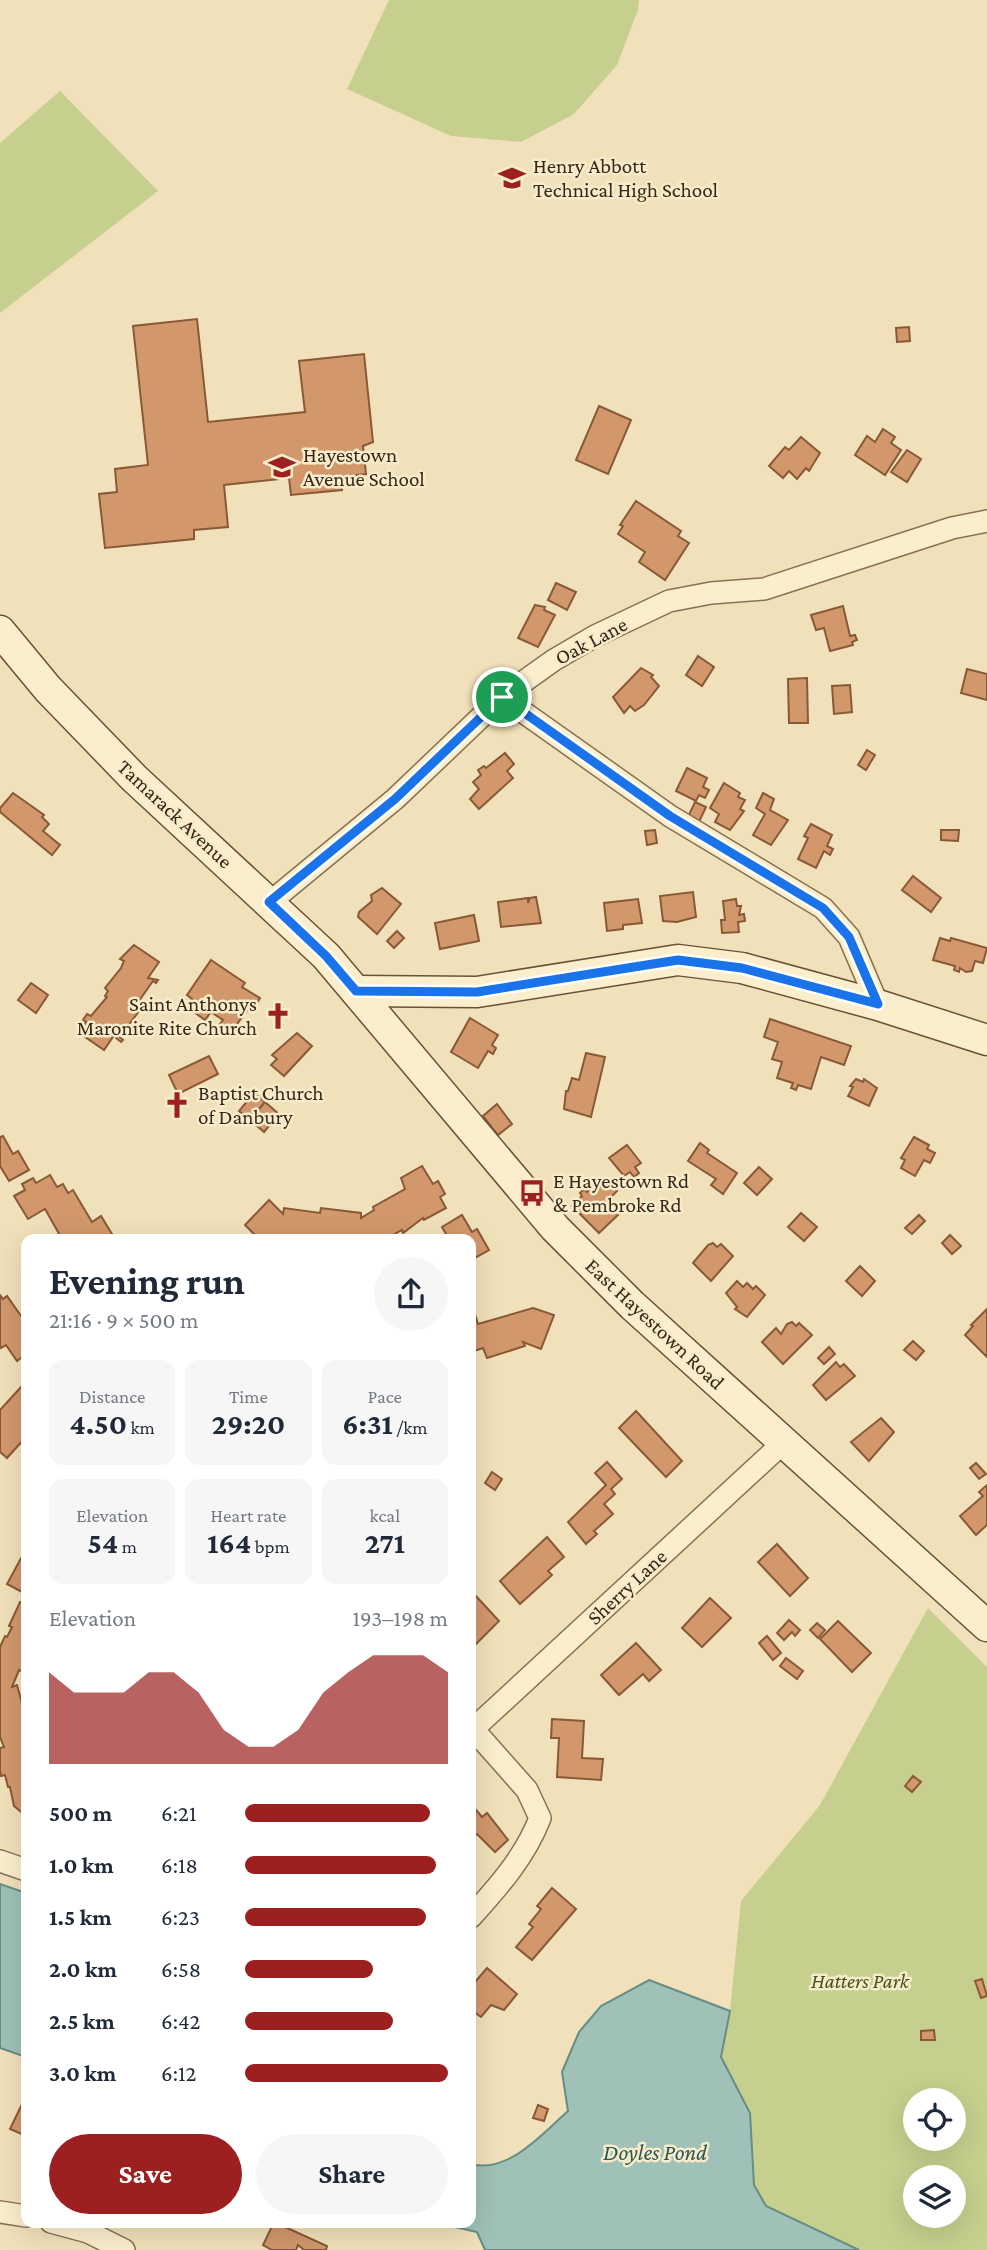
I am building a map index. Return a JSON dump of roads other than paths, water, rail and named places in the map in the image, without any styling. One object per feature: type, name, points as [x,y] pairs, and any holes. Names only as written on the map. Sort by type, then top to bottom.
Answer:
[{"type":"street","name":"Oak Lane","points":[[269,902],[395,799],[502,697],[554,660],[595,636],[669,601],[710,593],[764,589],[952,528],[987,521]]},
{"type":"street","name":"Tamarack Avenue","points":[[0,631],[48,689],[134,778],[326,956],[356,991]]},
{"type":"street","points":[[502,697],[670,816],[823,908],[849,937],[878,1004]]},
{"type":"street","points":[[356,991],[477,992],[678,960],[742,968],[878,1004],[987,1040]]},
{"type":"street","name":"East Hayestown Road","points":[[356,991],[555,1228],[632,1305],[987,1626]]},
{"type":"street","name":"Sherry Lane","points":[[476,1726],[783,1443]]},
{"type":"street","points":[[476,1734],[527,1790],[540,1818],[532,1839],[508,1876],[476,1911]]},
{"type":"street","points":[[0,1861],[21,1868]]},
{"type":"street","points":[[0,2212],[21,2215]]},
{"type":"street","points":[[74,2228],[89,2232],[124,2250]]},
{"type":"water","points":[[0,1884],[21,1891],[21,2055],[0,2048]]},
{"type":"water","name":"Doyles Pond","points":[[649,1980],[730,2011],[721,2057],[750,2113],[754,2185],[766,2206],[859,2250],[485,2250],[477,2232],[459,2228],[476,2228],[476,2165],[485,2166],[511,2158],[536,2141],[568,2111],[562,2072],[579,2032],[601,2006]]},
{"type":"place","name":"Henry Abbott Technical High School","points":[[512,178]]},
{"type":"place","name":"Hayestown Avenue School","points":[[282,467]]},
{"type":"place","name":"Saint Anthonys Maronite Rite Church","points":[[278,1016]]},
{"type":"place","name":"Baptist Church of Danbury","points":[[177,1105]]},
{"type":"place","name":"E Hayestown Rd & Pembroke Rd","points":[[532,1193]]},
{"type":"park label","name":"Hatters Park","points":[[860,1981]]}]
